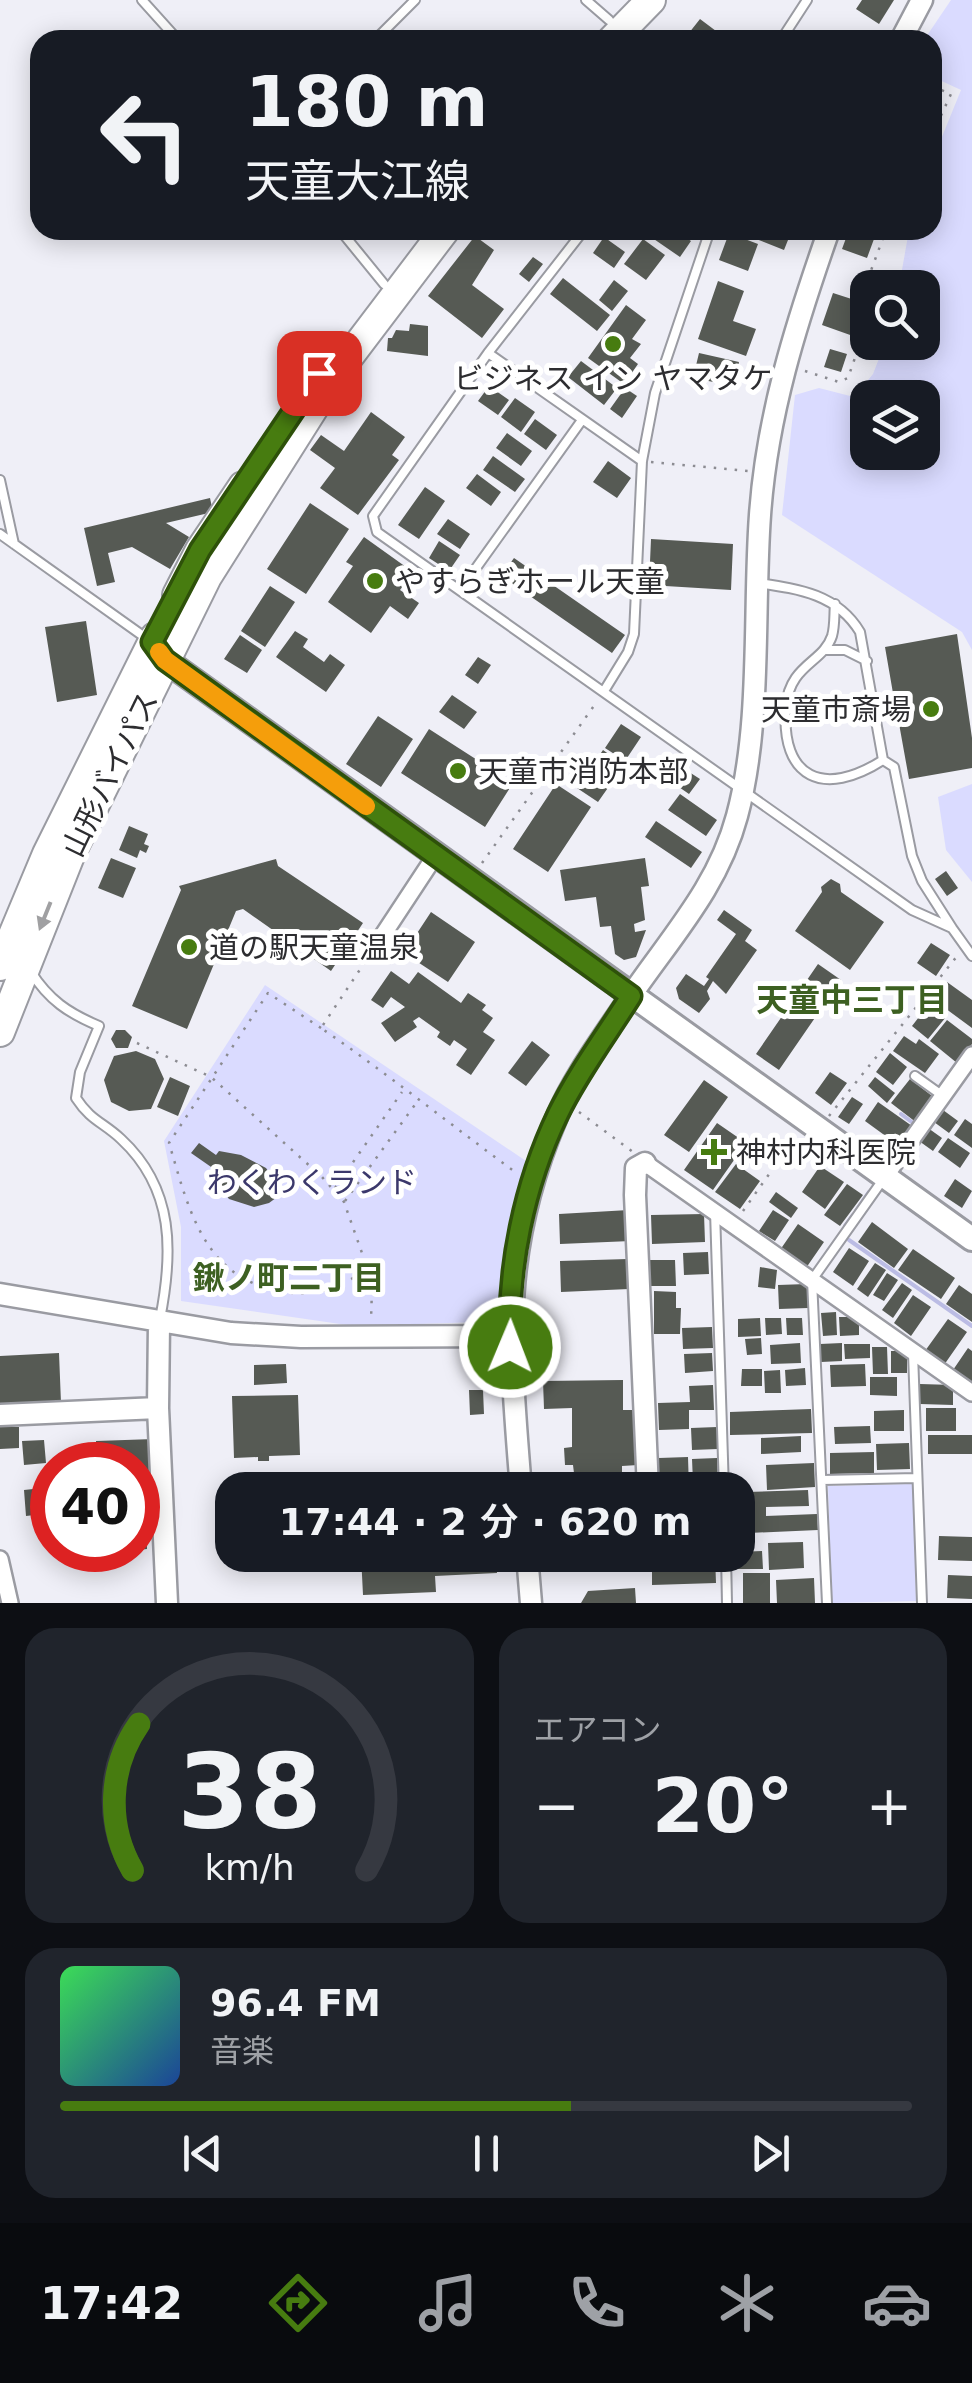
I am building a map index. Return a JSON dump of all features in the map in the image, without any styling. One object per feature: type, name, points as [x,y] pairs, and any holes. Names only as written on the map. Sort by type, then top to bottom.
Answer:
[{"type":"highway","points":[[614,30],[629,0]]},
{"type":"highway","points":[[617,30],[651,0]]},
{"type":"highway","name":"山形バイパス","points":[[0,1032],[13,965],[71,853],[200,550],[319,373],[420,240]]},
{"type":"highway","name":"山形バイパス","points":[[159,651],[332,379],[437,240]]},
{"type":"main road","points":[[159,651],[469,881],[972,1239]]},
{"type":"street","points":[[907,30],[922,0]]},
{"type":"street","points":[[521,1472],[510,1336],[518,1238],[532,1184],[564,1101],[631,996],[712,882],[727,850],[744,789],[750,735],[764,473],[784,365],[826,240]]},
{"type":"street","points":[[379,942],[436,856]]},
{"type":"street","points":[[885,1177],[972,1055]]},
{"type":"street","points":[[647,1472],[635,1195],[636,1168],[644,1163],[972,1393]]},
{"type":"street","points":[[0,1294],[159,1323],[267,1336],[510,1336]]},
{"type":"street","points":[[159,1323],[158,1408],[167,1603]]},
{"type":"street","points":[[0,1415],[158,1408]]},
{"type":"street","points":[[0,1559],[10,1603]]},
{"type":"street","points":[[528,1572],[531,1603]]},
{"type":"lane","points":[[142,0],[169,30]]},
{"type":"lane","points":[[385,30],[415,0]]},
{"type":"lane","points":[[586,0],[607,30]]},
{"type":"lane","points":[[788,30],[807,0]]},
{"type":"lane","points":[[348,240],[384,284]]},
{"type":"lane","points":[[576,240],[488,353],[373,516],[377,532],[912,910],[952,928]]},
{"type":"lane","points":[[604,691],[620,668],[634,634],[642,461],[655,393],[707,240]]},
{"type":"lane","points":[[488,353],[642,461]]},
{"type":"lane","points":[[461,590],[582,420]]},
{"type":"lane","points":[[0,480],[14,544]]},
{"type":"lane","points":[[0,534],[159,651]]},
{"type":"lane","points":[[757,582],[804,590],[834,604],[860,632],[883,760],[894,767],[912,856],[922,880],[972,956]]},
{"type":"lane","points":[[834,604],[832,638],[824,650],[804,665],[786,700],[786,736],[796,766],[816,779],[851,776],[883,760]]},
{"type":"lane","points":[[824,650],[844,650],[867,661]]},
{"type":"lane","points":[[13,965],[71,1014],[99,1026],[80,1072],[76,1098],[89,1116],[122,1140],[146,1172],[165,1212],[170,1246],[159,1323]]},
{"type":"lane","points":[[916,1076],[944,1096]]},
{"type":"lane","points":[[827,1603],[812,1280],[885,1177]]},
{"type":"lane","points":[[714,1211],[723,1472]]},
{"type":"lane","points":[[913,1351],[922,1603]]},
{"type":"lane","points":[[822,1480],[916,1478]]},
{"type":"lane","points":[[726,1572],[727,1603]]},
{"type":"path","points":[[942,90],[951,94],[942,113]]},
{"type":"path","points":[[871,270],[882,240]]},
{"type":"path","points":[[784,365],[839,382],[848,378],[854,360]]},
{"type":"path","points":[[642,461],[764,473]]},
{"type":"path","points":[[469,881],[604,691]]},
{"type":"path","points":[[320,1028],[379,942]]},
{"type":"path","points":[[734,1225],[813,1125],[966,946]]},
{"type":"path","points":[[368,1270],[327,1290],[287,1294],[248,1282],[222,1265],[200,1232],[170,1143],[268,992],[373,1064],[532,1184]]},
{"type":"path","points":[[137,1043],[211,1077],[344,1202],[372,1289],[370,1337]]},
{"type":"path","points":[[334,1190],[403,1090]]},
{"type":"path","points":[[344,1202],[418,1101]]},
{"type":"path","points":[[564,1101],[629,1147],[644,1163]]},
{"type":"green space","points":[[951,0],[972,0],[972,650],[962,632],[782,515],[795,395],[819,388],[850,396],[850,470],[940,470],[940,380],[868,380],[878,360],[940,360],[940,270],[902,270],[907,240],[942,240],[942,137],[961,90],[942,81],[942,30],[931,30]]},
{"type":"green space","points":[[972,784],[972,882],[946,850],[938,797]]},
{"type":"green space","name":"わくわくランド","points":[[265,985],[526,1161],[498,1309],[480,1322],[354,1326],[181,1301],[181,1227],[164,1141]]},
{"type":"green space","points":[[913,1484],[916,1601],[832,1603],[828,1486]]},
{"type":"building","points":[[862,0],[894,0],[879,24],[856,9]]},
{"type":"building","points":[[700,19],[715,30],[691,30]]},
{"type":"building","points":[[472,240],[480,240],[494,250],[472,285],[504,309],[482,338],[428,296]]},
{"type":"building","points":[[602,240],[625,252],[614,268],[593,253]]},
{"type":"building","points":[[642,240],[665,255],[646,280],[624,264]]},
{"type":"building","points":[[655,240],[691,241],[680,257]]},
{"type":"building","points":[[726,240],[758,244],[748,271],[719,260]]},
{"type":"building","points":[[759,240],[788,240],[784,250]]},
{"type":"building","points":[[845,240],[874,240],[867,258],[842,249]]},
{"type":"building","points":[[533,257],[543,264],[529,282],[519,274]]},
{"type":"building","points":[[563,278],[610,315],[597,331],[550,294]]},
{"type":"building","points":[[614,280],[628,291],[612,311],[599,300]]},
{"type":"building","points":[[718,281],[744,291],[733,321],[756,329],[746,356],[698,339]]},
{"type":"building","points":[[833,293],[850,298],[850,335],[822,325]]},
{"type":"building","points":[[626,305],[646,320],[632,339],[641,344],[630,358],[638,364],[624,384],[588,358]]},
{"type":"building","points":[[410,324],[428,326],[428,356],[387,351],[388,338],[396,330],[409,331]]},
{"type":"building","points":[[830,349],[847,354],[841,372],[824,367]]},
{"type":"building","points":[[699,353],[739,362],[734,386],[693,378]]},
{"type":"building","points":[[581,361],[617,388],[604,405],[568,377]]},
{"type":"building","points":[[489,386],[509,400],[498,415],[478,401]]},
{"type":"building","points":[[625,388],[637,396],[622,418],[610,409]]},
{"type":"building","points":[[515,398],[535,412],[521,432],[501,417]]},
{"type":"building","points":[[371,412],[405,437],[392,455],[399,460],[358,515],[320,488],[335,468],[310,450],[321,435],[344,451]]},
{"type":"building","points":[[535,419],[557,435],[546,450],[524,434]]},
{"type":"building","points":[[507,433],[532,451],[521,466],[496,448]]},
{"type":"building","points":[[493,456],[525,479],[515,492],[483,470]]},
{"type":"building","points":[[608,461],[631,478],[617,498],[593,482]]},
{"type":"building","points":[[477,474],[501,492],[491,506],[466,488]]},
{"type":"building","points":[[425,487],[445,501],[419,539],[398,525]]},
{"type":"building","points":[[210,498],[213,512],[166,523],[189,537],[170,569],[132,547],[108,553],[115,582],[97,586],[84,528]]},
{"type":"building","points":[[310,503],[349,529],[306,594],[267,569]]},
{"type":"building","points":[[448,519],[470,534],[460,549],[437,534]]},
{"type":"building","name":"やすらぎホール天童","points":[[364,537],[413,572],[400,590],[419,603],[408,619],[390,606],[371,633],[328,602],[353,566],[346,562]]},
{"type":"building","points":[[651,539],[733,544],[731,590],[649,585]]},
{"type":"building","points":[[439,541],[460,555],[449,571],[429,558]]},
{"type":"building","points":[[514,558],[625,635],[612,653],[501,576]]},
{"type":"building","points":[[270,586],[295,602],[265,647],[241,631]]},
{"type":"building","points":[[86,621],[97,695],[57,702],[45,627]]},
{"type":"building","points":[[295,631],[308,639],[303,647],[324,662],[330,654],[345,665],[326,692],[276,657]]},
{"type":"building","name":"天童市斎場","points":[[957,634],[972,738],[972,768],[909,779],[898,718],[866,724],[863,705],[894,699],[885,647]]},
{"type":"building","points":[[240,635],[262,650],[247,673],[224,659]]},
{"type":"building","points":[[478,657],[491,665],[478,684],[465,675]]},
{"type":"building","points":[[452,695],[477,712],[464,729],[439,712]]},
{"type":"building","points":[[378,716],[413,739],[381,787],[346,764]]},
{"type":"building","points":[[621,724],[641,737],[625,761],[605,748]]},
{"type":"building","points":[[429,729],[513,783],[485,827],[401,773]]},
{"type":"building","points":[[603,750],[624,765],[598,802],[577,788]]},
{"type":"building","points":[[686,770],[700,779],[689,794],[676,785]]},
{"type":"building","points":[[556,784],[591,807],[548,872],[513,849]]},
{"type":"building","points":[[680,794],[717,820],[706,836],[668,810]]},
{"type":"building","points":[[656,821],[702,852],[691,868],[645,837]]},
{"type":"building","points":[[129,826],[148,834],[146,853],[140,850],[137,858],[119,850]]},
{"type":"building","points":[[111,858],[136,868],[123,898],[98,888]]},
{"type":"building","points":[[645,858],[649,886],[641,887],[645,920],[634,924],[635,932],[646,930],[636,957],[624,960],[615,954],[611,926],[600,927],[596,897],[565,901],[560,870]]},
{"type":"building","name":"道の駅天童温泉","points":[[276,859],[278,866],[363,923],[331,971],[243,909],[236,911],[187,1029],[132,1006],[181,890],[179,886]]},
{"type":"building","points":[[946,871],[958,888],[947,896],[935,879]]},
{"type":"building","points":[[831,879],[840,884],[841,892],[884,922],[850,970],[795,931],[822,892],[821,887]]},
{"type":"building","points":[[724,910],[752,930],[745,941],[757,950],[726,994],[713,981],[707,991],[710,999],[699,1013],[679,999],[676,988],[686,974],[704,986],[709,979],[706,977],[736,934],[717,920]]},
{"type":"building","points":[[431,912],[475,942],[448,982],[404,953]]},
{"type":"building","points":[[931,943],[950,955],[936,976],[917,963]]},
{"type":"building","points":[[818,964],[841,980],[779,1070],[756,1054]]},
{"type":"building","points":[[391,971],[409,984],[418,972],[461,1003],[468,993],[486,1005],[482,1010],[493,1018],[483,1032],[495,1040],[471,1075],[456,1065],[467,1049],[454,1040],[450,1046],[437,1037],[440,1032],[419,1017],[413,1021],[417,1027],[395,1042],[381,1023],[405,1007],[391,997],[383,1008],[371,1000]]},
{"type":"building","points":[[947,982],[972,1000],[972,1028],[934,1000]]},
{"type":"building","points":[[929,1004],[946,1017],[928,1039],[912,1026]]},
{"type":"building","points":[[947,1020],[972,1039],[957,1063],[930,1041]]},
{"type":"building","points":[[116,1030],[125,1030],[132,1037],[128,1048],[116,1048],[111,1039]]},
{"type":"building","points":[[904,1036],[916,1044],[919,1039],[939,1054],[925,1073],[893,1051]]},
{"type":"building","points":[[532,1041],[550,1055],[526,1086],[508,1073]]},
{"type":"building","points":[[136,1051],[155,1059],[164,1079],[151,1109],[129,1111],[111,1102],[104,1080],[114,1056]]},
{"type":"building","points":[[890,1053],[907,1067],[893,1085],[876,1072]]},
{"type":"building","points":[[830,1072],[847,1083],[831,1105],[815,1093]]},
{"type":"building","points":[[170,1077],[190,1086],[178,1116],[157,1107]]},
{"type":"building","points":[[875,1077],[895,1093],[887,1103],[868,1086]]},
{"type":"building","points":[[910,1079],[936,1099],[917,1123],[891,1103]]},
{"type":"building","points":[[704,1080],[728,1097],[689,1152],[664,1135]]},
{"type":"building","points":[[852,1097],[863,1104],[849,1124],[838,1117]]},
{"type":"building","points":[[878,1102],[912,1126],[898,1145],[865,1121]]},
{"type":"building","points":[[943,1110],[958,1121],[949,1133],[934,1122]]},
{"type":"building","points":[[965,1119],[972,1124],[972,1148],[954,1135]]},
{"type":"building","points":[[717,1123],[746,1143],[713,1190],[684,1170]]},
{"type":"building","points":[[928,1128],[942,1138],[933,1151],[919,1141]]},
{"type":"building","points":[[948,1138],[970,1153],[960,1168],[938,1152]]},
{"type":"building","points":[[199,1143],[216,1155],[219,1151],[241,1155],[266,1168],[280,1195],[254,1207],[229,1199],[217,1184],[214,1169],[191,1153]]},
{"type":"building","points":[[736,1164],[760,1181],[740,1209],[715,1192]]},
{"type":"building","points":[[820,1166],[844,1182],[825,1209],[802,1192]]},
{"type":"building","points":[[955,1179],[972,1191],[962,1208],[944,1196]]},
{"type":"building","points":[[847,1184],[863,1195],[840,1226],[824,1215]]},
{"type":"building","points":[[776,1192],[798,1208],[791,1218],[769,1202]]},
{"type":"building","points":[[629,1210],[631,1241],[560,1244],[559,1214]]},
{"type":"building","points":[[773,1210],[789,1220],[775,1241],[759,1231]]},
{"type":"building","points":[[704,1214],[705,1242],[652,1244],[651,1215]]},
{"type":"building","points":[[872,1222],[908,1249],[894,1268],[858,1242]]},
{"type":"building","points":[[798,1224],[824,1242],[806,1268],[780,1250]]},
{"type":"building","points":[[849,1248],[869,1261],[853,1286],[833,1272]]},
{"type":"building","points":[[913,1249],[955,1278],[941,1299],[898,1270]]},
{"type":"building","points":[[708,1252],[709,1274],[684,1275],[683,1253]]},
{"type":"building","points":[[628,1259],[629,1289],[561,1292],[560,1261]]},
{"type":"building","points":[[648,1260],[675,1260],[676,1286],[648,1286]]},
{"type":"building","points":[[875,1263],[886,1270],[868,1297],[857,1289]]},
{"type":"building","points":[[760,1267],[777,1270],[775,1289],[758,1287]]},
{"type":"building","points":[[887,1273],[898,1280],[884,1301],[873,1295]]},
{"type":"building","points":[[902,1283],[912,1290],[893,1318],[882,1310]]},
{"type":"building","points":[[807,1284],[808,1308],[779,1309],[778,1285]]},
{"type":"building","points":[[959,1285],[972,1294],[972,1322],[946,1304]]},
{"type":"building","points":[[654,1291],[676,1292],[676,1308],[681,1308],[680,1334],[654,1334]]},
{"type":"building","points":[[913,1295],[931,1307],[911,1336],[894,1323]]},
{"type":"building","points":[[836,1312],[837,1335],[823,1336],[821,1313]]},
{"type":"building","points":[[839,1317],[859,1317],[859,1335],[840,1336]]},
{"type":"building","points":[[760,1318],[761,1336],[738,1337],[738,1319]]},
{"type":"building","points":[[765,1318],[781,1318],[782,1334],[766,1335]]},
{"type":"building","points":[[786,1318],[802,1318],[803,1335],[787,1335]]},
{"type":"building","points":[[948,1319],[967,1332],[944,1365],[925,1351]]},
{"type":"building","points":[[712,1327],[713,1348],[683,1349],[682,1328]]},
{"type":"building","points":[[761,1338],[762,1354],[747,1355],[745,1339]]},
{"type":"building","points":[[800,1343],[801,1363],[771,1364],[770,1345]]},
{"type":"building","points":[[842,1343],[842,1361],[821,1362],[820,1344]]},
{"type":"building","points":[[844,1344],[870,1344],[870,1358],[845,1359]]},
{"type":"building","points":[[872,1347],[887,1347],[888,1374],[873,1374]]},
{"type":"building","points":[[968,1348],[972,1351],[972,1383],[953,1370]]},
{"type":"building","points":[[891,1351],[907,1351],[907,1373],[891,1373]]},
{"type":"building","points":[[59,1353],[61,1403],[0,1405],[0,1356]]},
{"type":"building","points":[[712,1353],[713,1371],[685,1373],[684,1354]]},
{"type":"building","points":[[286,1364],[287,1383],[254,1385],[254,1365]]},
{"type":"building","points":[[865,1364],[866,1386],[831,1387],[830,1365]]},
{"type":"building","points":[[805,1368],[806,1385],[786,1386],[785,1370]]},
{"type":"building","points":[[742,1369],[762,1369],[762,1386],[741,1386]]},
{"type":"building","points":[[780,1370],[781,1393],[765,1393],[764,1371]]},
{"type":"building","points":[[870,1377],[897,1377],[897,1396],[870,1395]]},
{"type":"building","points":[[623,1380],[623,1410],[637,1410],[638,1465],[622,1466],[622,1472],[574,1472],[573,1465],[565,1465],[564,1448],[572,1447],[572,1408],[544,1409],[543,1381]]},
{"type":"building","points":[[920,1384],[953,1385],[953,1405],[920,1404]]},
{"type":"building","points":[[713,1385],[714,1410],[689,1410],[689,1429],[659,1430],[658,1403],[690,1402],[689,1386]]},
{"type":"building","points":[[469,1390],[483,1390],[484,1414],[470,1415]]},
{"type":"building","points":[[298,1395],[300,1455],[269,1456],[269,1461],[258,1461],[258,1457],[234,1458],[232,1396]]},
{"type":"building","points":[[926,1408],[956,1408],[956,1431],[926,1431]]},
{"type":"building","points":[[811,1409],[812,1433],[730,1435],[730,1412]]},
{"type":"building","points":[[904,1410],[904,1431],[874,1431],[874,1411]]},
{"type":"building","points":[[870,1426],[871,1443],[835,1444],[834,1427]]},
{"type":"building","points":[[0,1427],[19,1427],[19,1448],[0,1449]]},
{"type":"building","points":[[717,1427],[718,1449],[692,1450],[691,1428]]},
{"type":"building","points":[[928,1435],[972,1435],[972,1454],[928,1454]]},
{"type":"building","points":[[801,1436],[801,1452],[761,1454],[761,1438]]},
{"type":"building","points":[[154,1439],[154,1442],[96,1442]]},
{"type":"building","points":[[44,1440],[30,1442],[30,1464],[24,1465],[22,1441]]},
{"type":"building","points":[[909,1443],[910,1469],[877,1470],[876,1444]]},
{"type":"building","points":[[874,1452],[874,1473],[830,1474],[830,1453]]},
{"type":"building","points":[[688,1457],[688,1472],[659,1472],[659,1458]]},
{"type":"building","points":[[717,1458],[718,1472],[693,1472],[692,1459]]},
{"type":"building","points":[[814,1463],[815,1487],[767,1490],[766,1465]]},
{"type":"building","points":[[30,1489],[30,1516],[26,1516],[24,1490]]},
{"type":"building","points":[[808,1490],[809,1506],[766,1507],[766,1516],[817,1514],[818,1530],[755,1533],[755,1492]]},
{"type":"building","points":[[939,1536],[972,1537],[972,1561],[938,1560]]},
{"type":"building","points":[[803,1542],[804,1568],[769,1570],[768,1543]]},
{"type":"building","points":[[755,1551],[762,1551],[763,1569],[755,1569]]},
{"type":"building","points":[[362,1572],[497,1572],[435,1576],[436,1592],[363,1595]]},
{"type":"building","points":[[652,1572],[716,1572],[716,1583],[652,1585]]},
{"type":"building","points":[[743,1573],[770,1573],[770,1603],[743,1603]]},
{"type":"building","points":[[948,1575],[972,1576],[972,1599],[947,1598]]},
{"type":"building","points":[[814,1578],[815,1603],[777,1603],[776,1580]]},
{"type":"building","points":[[635,1588],[636,1603],[581,1603],[588,1591]]},
{"type":"waterway","points":[[901,1114],[917,1126]]},
{"type":"waterway","points":[[856,1211],[869,1192]]},
{"type":"waterway","points":[[845,1226],[853,1215]]},
{"type":"waterway","points":[[849,1240],[972,1326]]},
{"type":"slow traffic","points":[[159,652],[366,806]]},
{"type":"place","name":"ビジネス イン ヤマタケ","points":[[613,344]]},
{"type":"place","name":"やすらぎホール天童","points":[[375,581]]},
{"type":"place","name":"天童市斎場","points":[[931,709]]},
{"type":"place","name":"天童市消防本部","points":[[458,771]]},
{"type":"place","name":"道の駅天童温泉","points":[[189,947]]},
{"type":"place","name":"神村内科医院","points":[[714,1152]]},
{"type":"district","name":"天童中三丁目","points":[[852,1000]]},
{"type":"district","name":"鍬ノ町二丁目","points":[[289,1278]]},
{"type":"route","points":[[319,373],[200,550],[152,642],[165,660],[631,996],[564,1101],[532,1184],[515,1260],[510,1347]]}]
